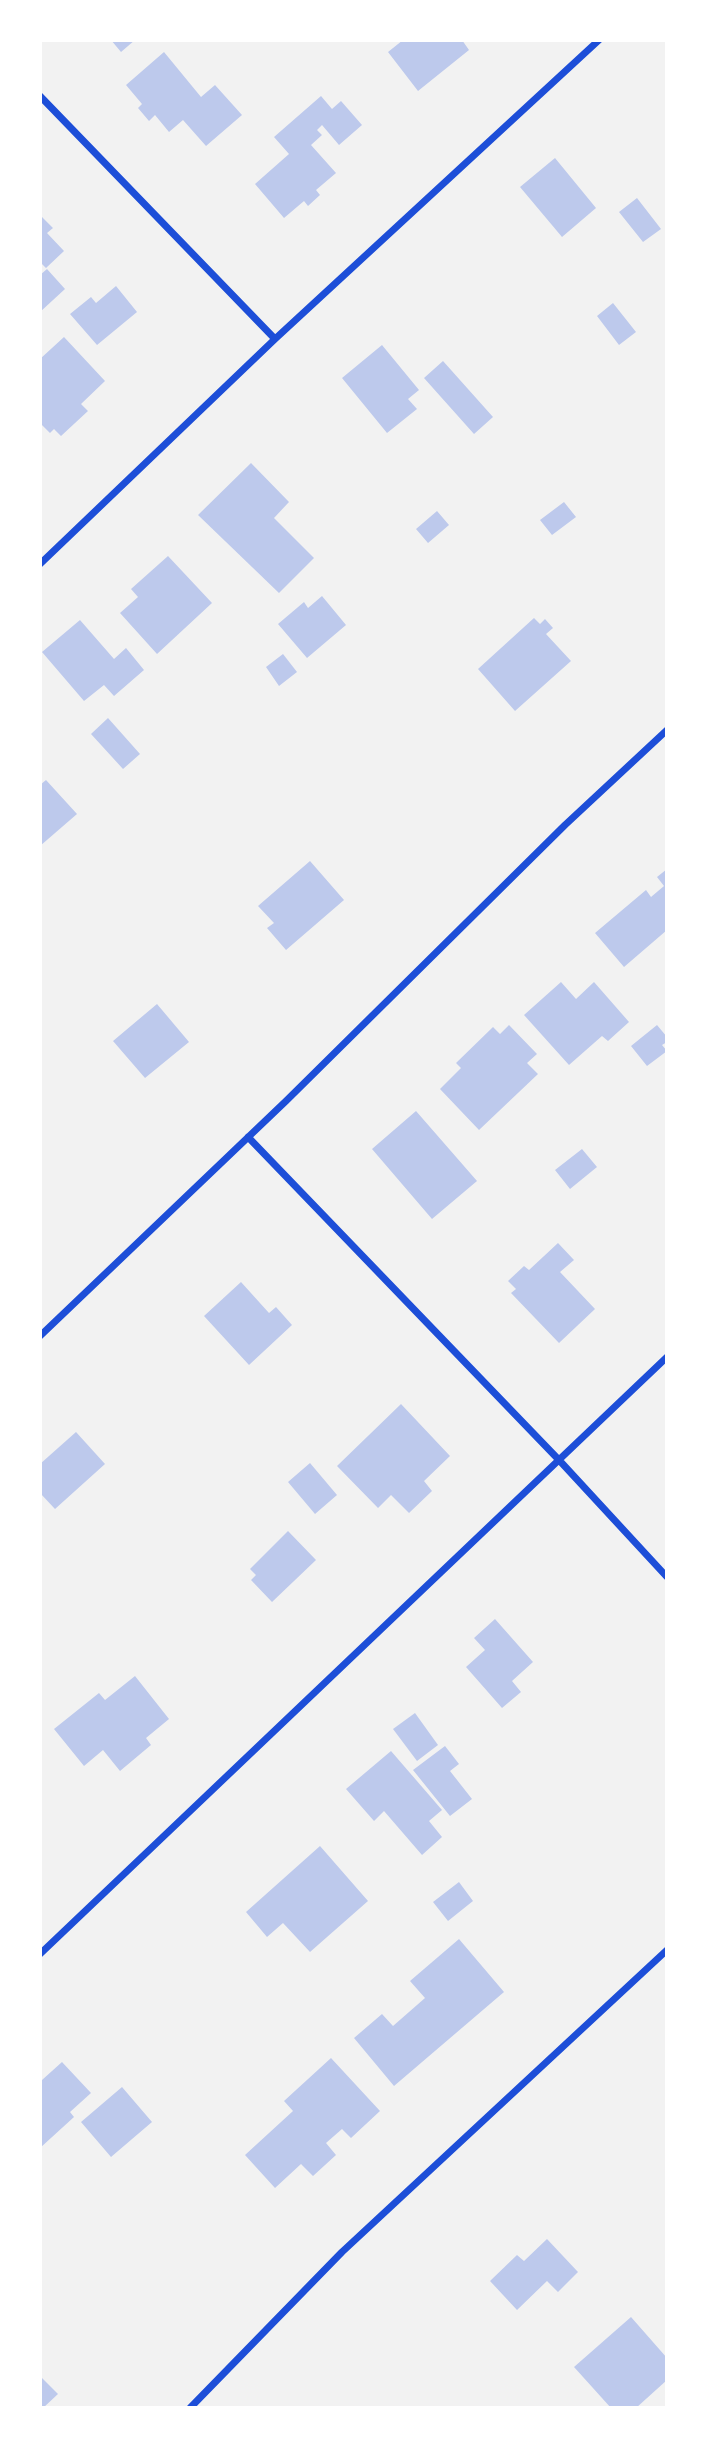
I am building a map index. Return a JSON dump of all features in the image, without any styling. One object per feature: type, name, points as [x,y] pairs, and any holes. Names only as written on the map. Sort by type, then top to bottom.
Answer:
[{"type":"street","points":[[40,564],[275,339],[599,40]]},
{"type":"street","points":[[40,96],[275,339]]},
{"type":"street","points":[[40,1336],[248,1137],[565,825],[667,730]]},
{"type":"street","points":[[248,1137],[559,1460],[667,1577]]},
{"type":"street","points":[[40,1954],[667,1357]]},
{"type":"street","points":[[190,2408],[342,2252],[667,1950]]},
{"type":"building","points":[[111,40],[135,40],[121,52]]},
{"type":"building","points":[[403,40],[462,40],[469,50],[418,91],[388,52]]},
{"type":"building","points":[[164,52],[201,97],[215,85],[242,115],[206,146],[183,120],[169,132],[155,115],[149,121],[138,108],[142,104],[126,85]]},
{"type":"building","points":[[321,96],[332,109],[341,101],[362,125],[339,145],[322,125],[317,130],[322,135],[311,145],[336,173],[316,190],[320,195],[308,206],[304,201],[284,218],[255,184],[289,154],[274,137]]},
{"type":"building","points":[[555,158],[596,208],[562,237],[520,187]]},
{"type":"building","points":[[637,198],[661,229],[643,242],[619,212]]},
{"type":"building","points":[[42,217],[53,228],[47,233],[64,251],[46,268],[40,262]]},
{"type":"building","points":[[47,269],[65,289],[40,312],[40,275]]},
{"type":"building","points":[[116,286],[137,312],[97,345],[70,314],[91,297],[96,303]]},
{"type":"building","points":[[613,303],[636,332],[619,345],[597,316]]},
{"type":"building","points":[[64,337],[105,381],[81,404],[88,411],[61,436],[54,429],[50,433],[40,423],[40,359]]},
{"type":"building","points":[[382,345],[419,390],[408,399],[417,409],[387,433],[342,378]]},
{"type":"building","points":[[443,361],[493,417],[474,434],[424,378]]},
{"type":"building","points":[[251,463],[289,502],[274,518],[314,558],[279,593],[198,515]]},
{"type":"building","points":[[564,502],[576,517],[552,535],[540,520]]},
{"type":"building","points":[[437,511],[449,525],[428,543],[416,529]]},
{"type":"building","points":[[168,556],[212,603],[157,654],[120,613],[138,597],[131,589]]},
{"type":"building","points":[[322,596],[346,625],[307,658],[278,624],[304,602],[308,608]]},
{"type":"building","points":[[534,618],[540,624],[545,619],[553,628],[546,634],[571,661],[515,711],[478,669]]},
{"type":"building","points":[[80,620],[114,659],[126,648],[144,670],[114,696],[104,685],[84,701],[42,652]]},
{"type":"building","points":[[283,654],[297,672],[279,686],[266,667]]},
{"type":"building","points":[[108,718],[140,754],[123,769],[91,734]]},
{"type":"building","points":[[46,780],[77,814],[40,846],[40,785]]},
{"type":"building","points":[[310,861],[344,900],[286,950],[267,928],[274,923],[258,906]]},
{"type":"building","points":[[667,869],[667,930],[624,967],[595,933],[646,890],[651,897],[664,886],[657,877]]},
{"type":"building","points":[[561,982],[576,999],[594,982],[629,1022],[608,1041],[602,1036],[569,1065],[524,1015]]},
{"type":"building","points":[[157,1004],[189,1042],[145,1078],[113,1041]]},
{"type":"building","points":[[509,1025],[537,1054],[527,1063],[538,1074],[479,1130],[440,1089],[461,1068],[456,1063],[493,1027],[500,1034]]},
{"type":"building","points":[[657,1025],[667,1037],[667,1042],[662,1045],[667,1051],[647,1066],[631,1046]]},
{"type":"building","points":[[416,1111],[477,1181],[432,1219],[372,1149]]},
{"type":"building","points":[[582,1149],[597,1167],[570,1189],[555,1170]]},
{"type":"building","points":[[558,1243],[574,1260],[560,1272],[595,1309],[559,1343],[511,1293],[516,1289],[508,1281],[524,1266],[529,1270]]},
{"type":"building","points":[[241,1282],[269,1313],[276,1307],[292,1325],[249,1365],[204,1316]]},
{"type":"building","points":[[401,1404],[450,1456],[424,1481],[432,1491],[409,1513],[391,1495],[378,1508],[337,1466]]},
{"type":"building","points":[[76,1432],[105,1464],[55,1509],[40,1493],[40,1464]]},
{"type":"building","points":[[310,1463],[337,1495],[315,1514],[288,1482]]},
{"type":"building","points":[[288,1531],[316,1560],[272,1602],[251,1580],[256,1575],[250,1569]]},
{"type":"building","points":[[495,1619],[533,1662],[512,1681],[521,1692],[502,1708],[466,1667],[485,1650],[474,1638]]},
{"type":"building","points":[[135,1676],[169,1719],[146,1738],[151,1745],[120,1771],[103,1750],[84,1766],[54,1729],[99,1693],[105,1700]]},
{"type":"building","points":[[415,1713],[438,1745],[417,1761],[393,1729]]},
{"type":"building","points":[[445,1746],[459,1764],[450,1771],[472,1799],[450,1816],[413,1770]]},
{"type":"building","points":[[391,1751],[442,1810],[429,1821],[442,1837],[422,1855],[384,1811],[374,1821],[346,1789]]},
{"type":"building","points":[[320,1846],[368,1901],[310,1952],[283,1923],[267,1937],[246,1912]]},
{"type":"building","points":[[459,1882],[473,1901],[448,1921],[433,1902]]},
{"type":"building","points":[[459,1939],[504,1992],[394,2086],[354,2038],[382,2014],[393,2026],[425,1998],[410,1981]]},
{"type":"building","points":[[331,2058],[380,2111],[351,2138],[342,2129],[326,2143],[336,2155],[313,2176],[301,2164],[275,2188],[245,2155],[293,2111],[284,2101]]},
{"type":"building","points":[[62,2062],[91,2093],[70,2112],[74,2117],[40,2148],[40,2078],[42,2080]]},
{"type":"building","points":[[122,2087],[152,2122],[111,2157],[81,2122]]},
{"type":"building","points":[[547,2239],[578,2272],[558,2292],[547,2281],[517,2310],[490,2281],[517,2255],[524,2261]]},
{"type":"building","points":[[631,2317],[667,2358],[667,2380],[636,2408],[611,2408],[574,2367]]},
{"type":"building","points":[[40,2376],[58,2394],[43,2408],[40,2408]]}]
